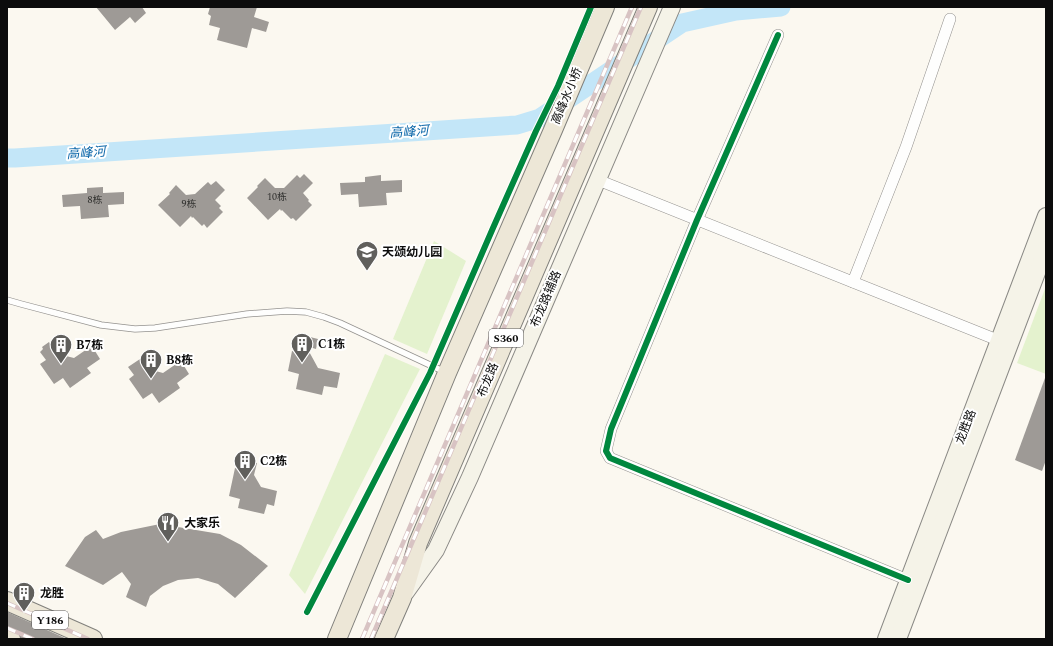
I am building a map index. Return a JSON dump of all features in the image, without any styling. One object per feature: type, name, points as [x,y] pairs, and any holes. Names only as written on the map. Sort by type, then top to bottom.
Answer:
[{"type":"main road","name":"高峰水小桥","points":[[447,373],[606,7]]},
{"type":"main road","name":"布龙路","points":[[384,639],[402,598],[418,542],[648,7]]},
{"type":"main road","name":"布龙路辅路","points":[[402,598],[436,550],[473,470],[672,7]]},
{"type":"main road","name":"龙胜路","points":[[898,639],[1004,343],[1046,216]]},
{"type":"main road","name":"龙胜路","points":[[886,639],[908,580],[1004,343],[1046,249]]},
{"type":"main road","points":[[337,639],[447,373]]},
{"type":"main road","name":"Y186","points":[[7,601],[93,639]]},
{"type":"main road","points":[[7,637],[11,639]]},
{"type":"street","points":[[853,282],[906,147],[950,19]]},
{"type":"street","points":[[778,35],[697,220],[610,429],[606,451],[610,458],[908,580]]},
{"type":"street","points":[[598,180],[1004,343]]},
{"type":"lane","points":[[7,300],[101,325],[135,329],[161,328],[247,314],[287,311],[306,312],[340,323],[447,373]]},
{"type":"green space","points":[[434,241],[466,261],[427,354],[393,339]]},
{"type":"green space","points":[[1046,286],[1046,374],[1017,363]]},
{"type":"green space","points":[[385,354],[420,369],[305,594],[289,575]]},
{"type":"building","points":[[96,7],[142,7],[146,13],[135,23],[130,17],[115,30]]},
{"type":"building","points":[[210,7],[257,7],[254,17],[269,22],[266,32],[252,28],[247,48],[217,40],[220,28],[209,25],[211,16],[208,14]]},
{"type":"building","points":[[304,174],[313,183],[303,193],[312,205],[296,221],[293,218],[291,219],[280,209],[268,220],[247,198],[265,178],[275,188],[284,188],[297,175],[300,178]]},
{"type":"building","points":[[381,175],[381,181],[402,180],[402,192],[386,193],[387,205],[359,207],[358,194],[341,195],[340,183],[365,182],[365,177]]},
{"type":"building","points":[[216,181],[225,190],[215,200],[221,206],[219,208],[223,212],[207,228],[204,224],[202,226],[191,216],[180,227],[158,205],[170,194],[169,193],[176,185],[186,195],[195,194],[208,182],[211,185]]},
{"type":"building","points":[[103,187],[103,193],[124,192],[124,204],[108,205],[109,217],[81,219],[80,206],[63,207],[62,195],[87,193],[87,188]]},
{"type":"building","name":"C1栋","points":[[306,336],[318,339],[316,349],[306,346],[318,368],[340,373],[337,388],[324,386],[322,395],[296,389],[299,374],[288,371],[292,351],[302,353]]},
{"type":"building","name":"B7栋","points":[[49,342],[50,344],[54,342],[62,355],[74,358],[90,347],[93,352],[95,351],[100,359],[87,368],[91,373],[70,388],[63,378],[54,384],[40,364],[46,360],[40,352],[43,349],[42,347]]},
{"type":"building","name":"B8栋","points":[[143,357],[152,370],[163,373],[179,362],[182,367],[184,366],[189,374],[177,383],[180,388],[159,403],[152,393],[143,399],[129,379],[134,375],[128,367]]},
{"type":"building","points":[[1045,378],[1046,460],[1042,471],[1015,460]]},
{"type":"building","name":"C2栋","points":[[247,461],[257,463],[254,475],[261,487],[277,491],[274,506],[267,504],[264,514],[238,508],[240,499],[229,496],[235,468],[245,470]]},
{"type":"building","points":[[160,524],[220,534],[241,545],[268,566],[235,598],[218,584],[198,578],[178,580],[163,586],[150,596],[146,607],[126,597],[131,584],[122,572],[103,585],[65,566],[85,537],[96,530],[103,539],[121,532]]},
{"type":"building","points":[[7,612],[67,639],[21,639],[20,634],[16,630],[7,627]]},
{"type":"waterway","name":"高峰河","points":[[7,158],[517,125],[540,118],[682,23],[736,11],[781,7]]},
{"type":"railway","points":[[362,639],[632,7]]},
{"type":"railway","points":[[371,639],[641,7]]},
{"type":"railway","points":[[7,603],[88,639]]},
{"type":"railway","points":[[7,628],[33,639]]},
{"type":"cycle path","points":[[307,612],[430,373],[536,131],[558,86],[591,7]]},
{"type":"cycle path","points":[[778,35],[697,220],[611,429],[606,451],[610,458],[908,580]]},
{"type":"place","name":"天颂幼儿园","points":[[367,272]]},
{"type":"place","name":"B7栋","points":[[61,364]]},
{"type":"place","name":"C1栋","points":[[302,364]]},
{"type":"place","name":"B8栋","points":[[151,380]]},
{"type":"place","name":"C2栋","points":[[245,480]]},
{"type":"place","name":"大家乐","points":[[168,542]]},
{"type":"place","name":"龙胜","points":[[24,612]]}]
